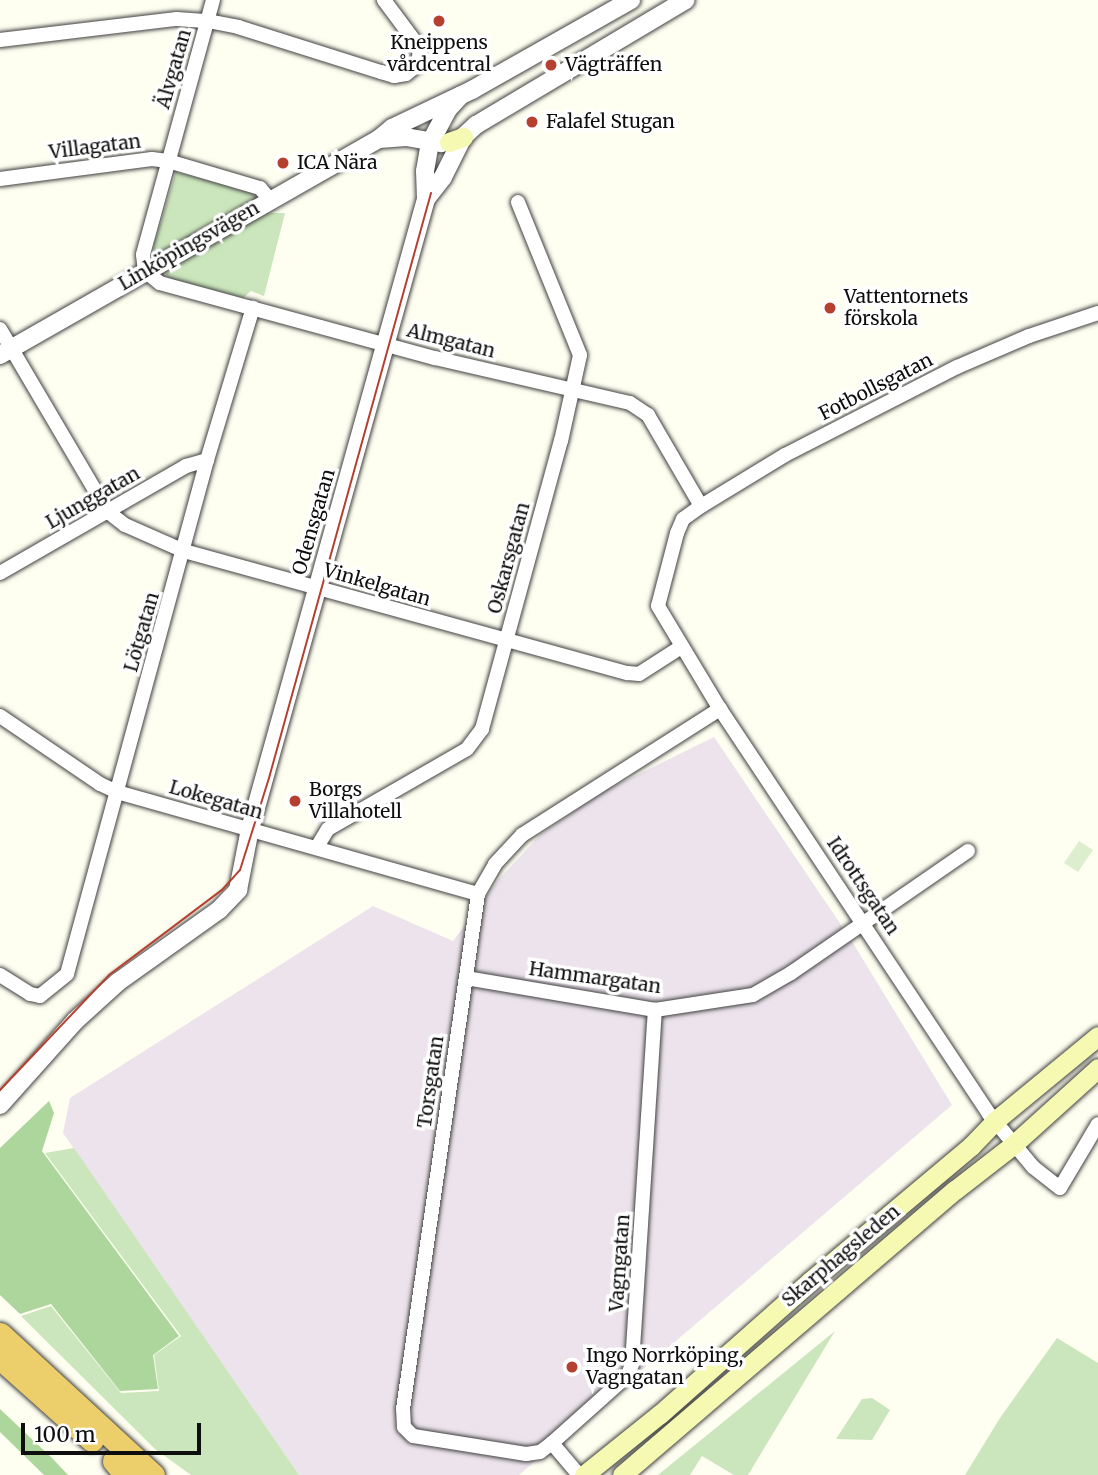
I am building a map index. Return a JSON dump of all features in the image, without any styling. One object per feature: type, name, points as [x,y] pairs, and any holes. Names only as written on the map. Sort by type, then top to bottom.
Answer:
[{"type":"highway","points":[[0,1334],[122,1463],[164,1475]]},
{"type":"highway","points":[[0,1358],[122,1463],[153,1475]]},
{"type":"main road","name":"Skarphagsleden","points":[[581,1475],[671,1405],[809,1282],[971,1146],[996,1120],[1098,1036]]},
{"type":"main road","name":"Skarphagsleden","points":[[622,1475],[955,1190],[1014,1144],[1098,1068]]},
{"type":"street","name":"Älvgatan","points":[[145,271],[143,255],[214,0]]},
{"type":"street","points":[[0,40],[177,19],[208,21],[238,27],[394,76],[407,74],[416,66],[419,54],[416,43],[384,0]]},
{"type":"street","name":"Linköpingsvägen","points":[[6,352],[379,139],[404,121],[460,96],[631,0]]},
{"type":"street","points":[[447,141],[686,0]]},
{"type":"street","name":"Odensgatan","points":[[426,199],[443,177],[447,141],[439,123],[460,96]]},
{"type":"street","name":"Linköpingsvägen","points":[[379,139],[406,137],[447,141]]},
{"type":"street","name":"Odensgatan","points":[[0,1105],[75,1021],[110,990],[200,924],[223,894],[244,857],[426,199],[425,171],[447,141]]},
{"type":"street","name":"Villagatan","points":[[0,179],[152,159],[168,161],[260,188],[270,200]]},
{"type":"street","name":"Oskarsgatan","points":[[317,847],[328,829],[467,749],[482,729],[561,441],[580,355],[518,202]]},
{"type":"street","name":"Almgatan","points":[[145,271],[160,283],[386,344],[630,403],[642,409],[701,506]]},
{"type":"street","name":"Lötgatan","points":[[0,975],[30,994],[40,996],[59,981],[68,968],[207,460],[253,308]]},
{"type":"street","name":"Fotbollsgatan","points":[[683,519],[785,455],[957,367],[1029,336],[1098,313]]},
{"type":"street","name":"Vinkelgatan","points":[[0,329],[6,352],[107,511],[125,525],[184,551],[597,666],[639,674],[681,647]]},
{"type":"street","name":"Ljunggatan","points":[[0,573],[186,466],[207,460]]},
{"type":"street","name":"Idrottsgatan","points":[[683,519],[658,606],[720,709],[996,1120],[1033,1167],[1060,1188],[1098,1124]]},
{"type":"street","name":"Torsgatan","points":[[552,1443],[540,1452],[526,1454],[413,1436],[404,1427],[403,1409],[478,894],[495,864],[522,835],[720,709]]},
{"type":"street","name":"Lokegatan","points":[[0,716],[100,784],[117,792],[478,894]]},
{"type":"street","name":"Hammargatan","points":[[466,978],[656,1010],[753,995],[791,973],[968,851]]},
{"type":"street","name":"Vagngatan","points":[[552,1443],[628,1375],[632,1364],[656,1010]]},
{"type":"street","points":[[552,1443],[581,1475]]},
{"type":"shaded area","points":[[714,737],[848,935],[952,1105],[519,1475],[299,1475],[63,1133],[70,1098],[373,906],[453,941],[500,878],[541,834],[606,790]]},
{"type":"green space","points":[[176,172],[252,192],[256,198],[158,255],[154,254],[153,248]]},
{"type":"green space","points":[[267,213],[285,213],[264,296],[251,291],[243,298],[168,278],[165,272],[167,267]]},
{"type":"green space","points":[[1079,841],[1093,850],[1078,872],[1064,863]]},
{"type":"green space","points":[[49,1101],[54,1113],[42,1151],[179,1336],[153,1355],[158,1389],[120,1391],[51,1304],[20,1314],[0,1295],[0,1148]]},
{"type":"green space","points":[[74,1148],[299,1475],[191,1475],[155,1449],[21,1316],[51,1306],[121,1393],[159,1391],[154,1355],[181,1336],[45,1153]]},
{"type":"green space","points":[[835,1331],[748,1475],[734,1475],[702,1456],[690,1475],[658,1475]]},
{"type":"green space","points":[[1057,1338],[1098,1363],[1098,1475],[965,1475],[1000,1418]]},
{"type":"green space","points":[[872,1398],[890,1410],[872,1440],[836,1439],[862,1399]]},
{"type":"green space","points":[[0,1409],[68,1475],[44,1475],[0,1432]]},
{"type":"tram line","points":[[0,1090],[109,975],[222,890],[240,870],[269,778],[431,193]]},
{"type":"place","name":"Kneippens vårdcentral","points":[[439,21]]},
{"type":"place","name":"Vägträffen","points":[[551,65]]},
{"type":"place","name":"Falafel Stugan","points":[[532,122]]},
{"type":"place","name":"ICA Nära","points":[[283,163]]},
{"type":"place","name":"Vattentornets förskola","points":[[830,308]]},
{"type":"place","name":"Borgs Villahotell","points":[[295,801]]},
{"type":"place","name":"Ingo Norrköping, Vagngatan","points":[[572,1367]]}]
